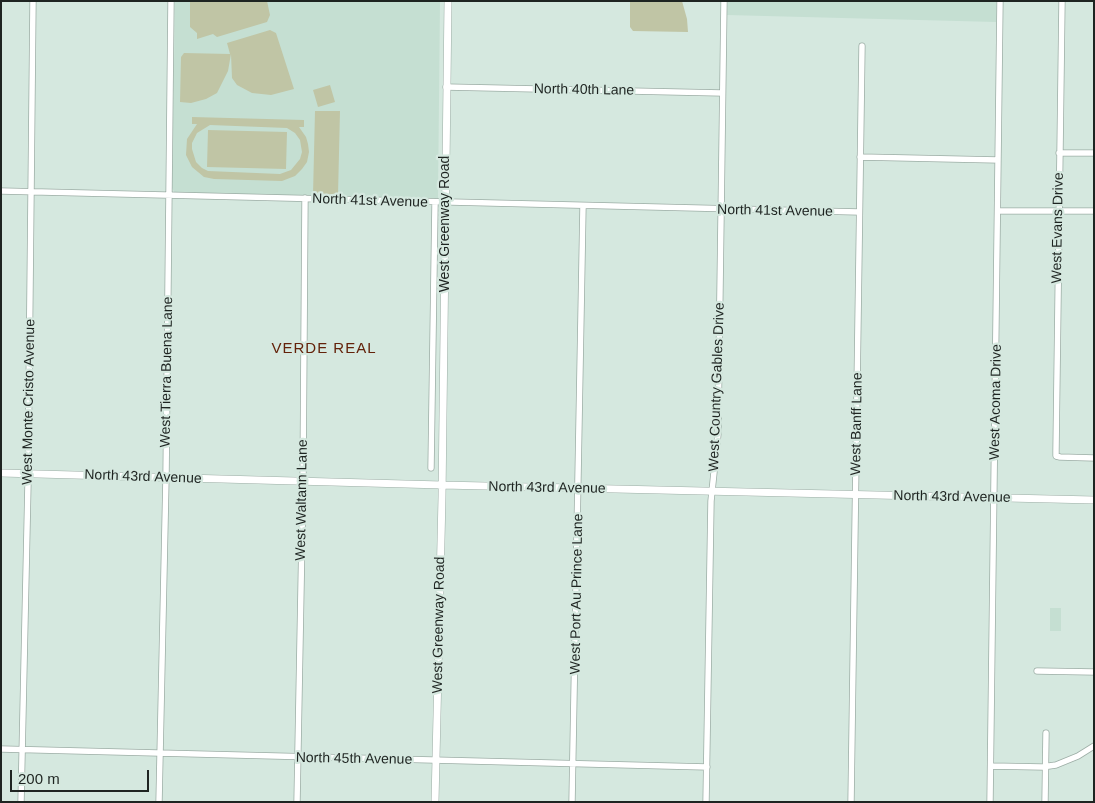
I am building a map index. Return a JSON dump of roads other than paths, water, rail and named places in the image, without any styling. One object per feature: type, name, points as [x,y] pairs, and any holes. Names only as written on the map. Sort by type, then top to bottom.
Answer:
[{"type":"main road","name":"West Greenway Road","points":[[435,802],[442,485],[448,1]]},
{"type":"main road","name":"North 43rd Avenue","points":[[1,473],[1094,500]]},
{"type":"street","name":"West Monte Cristo Avenue","points":[[21,802],[28,474],[32,1]]},
{"type":"street","name":"West Tierra Buena Lane","points":[[159,802],[166,477],[171,1]]},
{"type":"street","name":"West Country Gables Drive","points":[[706,802],[712,492],[718,434],[724,1]]},
{"type":"street","name":"West Acoma Drive","points":[[990,802],[1000,1]]},
{"type":"street","name":"West Evans Drive","points":[[1062,1],[1056,456],[1094,458]]},
{"type":"street","name":"West Banff Lane","points":[[851,802],[862,46]]},
{"type":"street","name":"North 40th Lane","points":[[446,87],[722,93]]},
{"type":"street","points":[[1059,153],[1094,154]]},
{"type":"street","points":[[860,157],[998,160]]},
{"type":"street","name":"North 41st Avenue","points":[[1,192],[860,212]]},
{"type":"street","name":"West Waltann Lane","points":[[297,802],[303,481],[305,198]]},
{"type":"street","name":"West Greenway Road","points":[[431,468],[435,203]]},
{"type":"street","name":"West Port Au Prince Lane","points":[[572,802],[579,488],[582,206]]},
{"type":"street","points":[[998,211],[1094,211]]},
{"type":"street","points":[[432,448],[442,448]]},
{"type":"street","points":[[1037,671],[1094,672]]},
{"type":"street","points":[[1045,802],[1046,733]]},
{"type":"street","points":[[990,766],[1046,767],[1070,760],[1093,744]]},
{"type":"street","name":"North 45th Avenue","points":[[1,749],[706,767]]},
{"type":"district","name":"VERDE REAL","points":[[324,349]]}]
